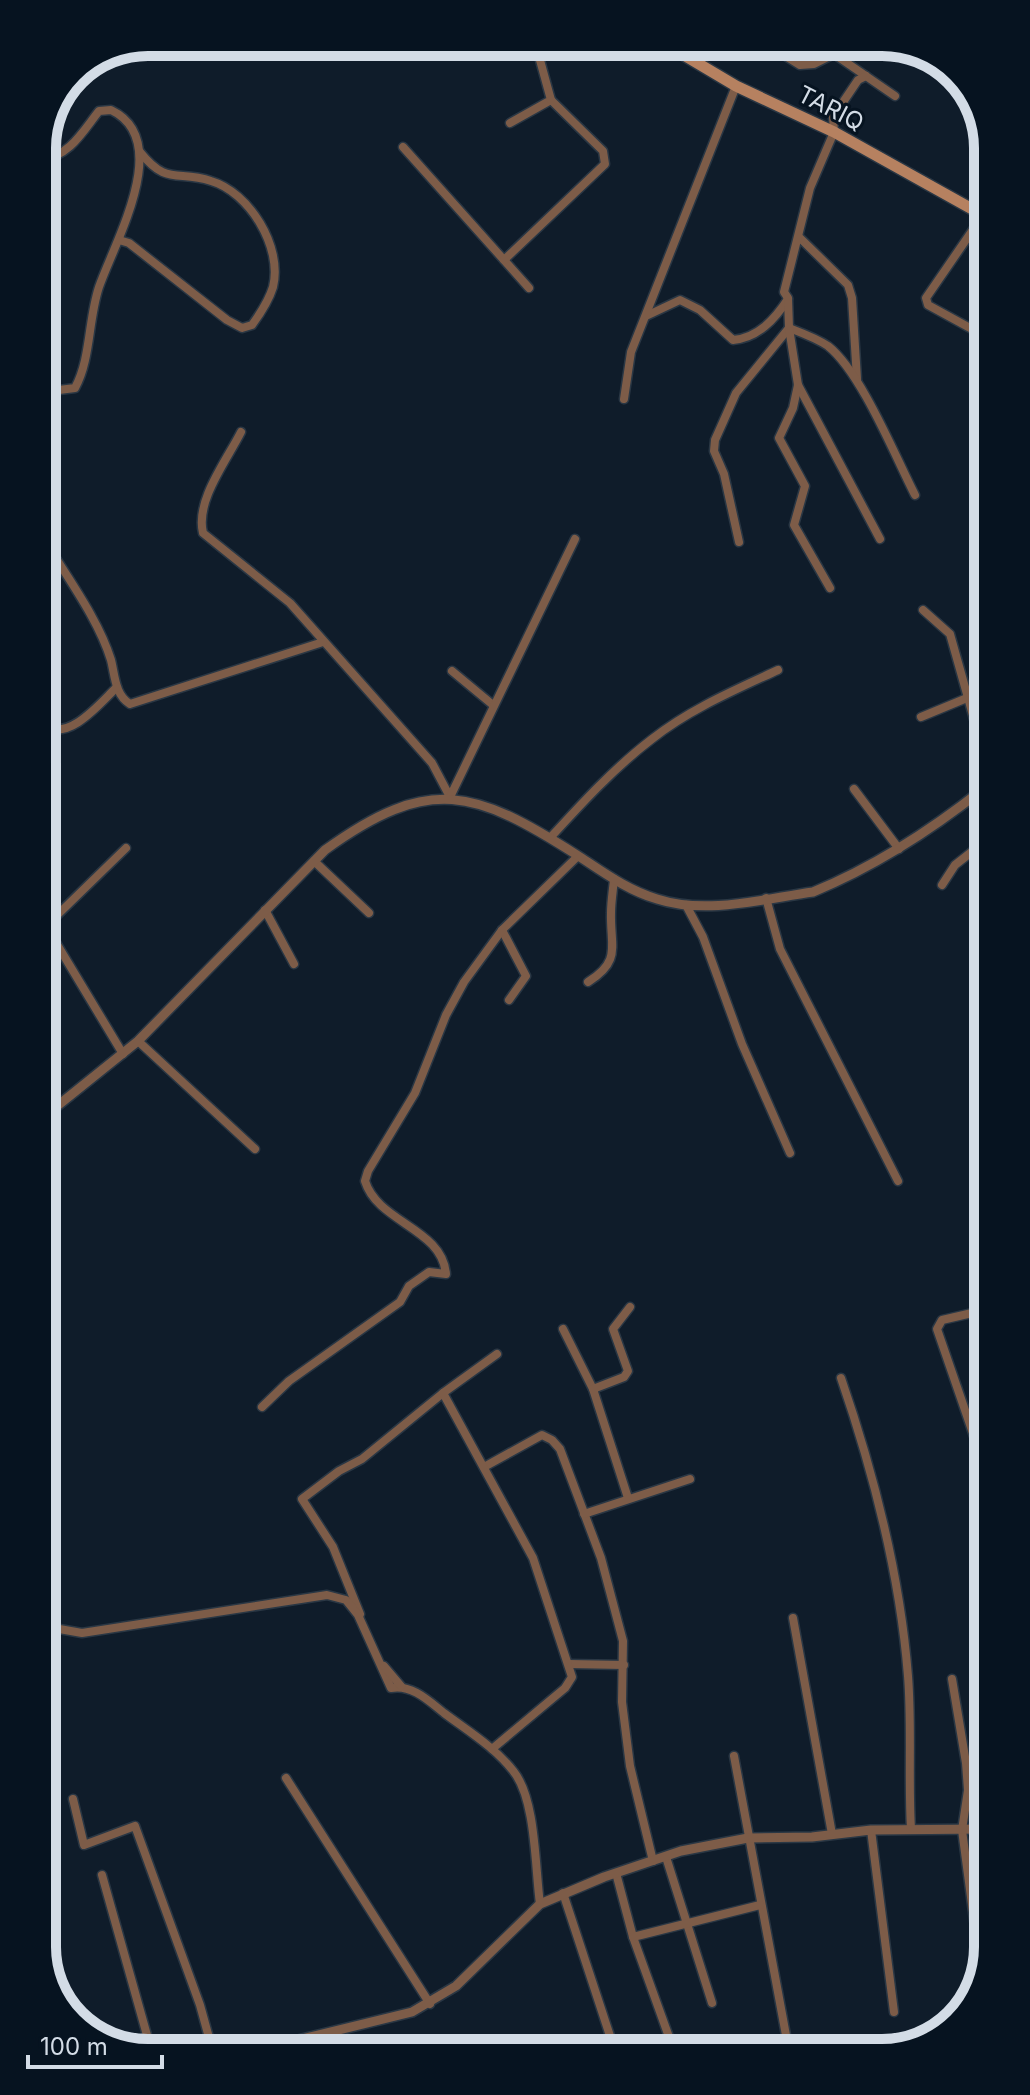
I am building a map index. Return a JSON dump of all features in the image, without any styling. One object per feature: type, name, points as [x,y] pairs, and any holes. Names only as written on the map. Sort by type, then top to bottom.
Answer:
[{"type":"main road","name":"TARIQ","points":[[697,56],[736,86],[834,132],[974,212]]},
{"type":"street","points":[[504,260],[605,164],[603,151],[551,100],[539,56]]},
{"type":"street","points":[[786,56],[800,65],[814,64],[830,56]]},
{"type":"street","points":[[837,56],[895,96]]},
{"type":"street","points":[[866,76],[858,80],[833,117],[834,132],[810,188],[784,292],[788,298],[789,328],[798,385],[880,539]]},
{"type":"street","points":[[624,399],[631,352],[736,86]]},
{"type":"street","points":[[510,123],[551,100]]},
{"type":"street","points":[[56,157],[76,141],[99,111],[111,110],[130,122],[140,152],[139,170],[119,240],[99,287],[87,330],[81,377],[75,388],[56,391]]},
{"type":"street","points":[[403,147],[529,288]]},
{"type":"street","points":[[119,240],[129,243],[227,320],[242,328],[252,325],[273,286],[269,244],[242,199],[212,181],[167,176],[151,165],[140,152]]},
{"type":"street","points":[[974,226],[926,298],[928,305],[936,311],[974,330]]},
{"type":"street","points":[[799,237],[848,285],[852,298],[857,382]]},
{"type":"street","points":[[646,316],[680,300],[700,310],[733,340],[742,339],[763,329],[788,298]]},
{"type":"street","points":[[789,328],[830,347],[857,382],[915,495]]},
{"type":"street","points":[[739,542],[724,474],[714,451],[718,428],[736,393],[789,328]]},
{"type":"street","points":[[798,385],[793,408],[779,438],[805,486],[794,525],[830,588]]},
{"type":"street","points":[[241,432],[210,491],[201,523],[203,533],[281,594],[432,763],[450,797]]},
{"type":"street","points":[[450,797],[575,539]]},
{"type":"street","points":[[56,559],[98,631],[110,658],[117,687],[123,700],[130,704],[323,642]]},
{"type":"street","points":[[923,610],[950,634],[974,721]]},
{"type":"street","points":[[550,838],[596,787],[654,737],[719,697],[778,670]]},
{"type":"street","points":[[452,671],[493,705]]},
{"type":"street","points":[[56,730],[65,729],[88,715],[117,687]]},
{"type":"street","points":[[921,717],[967,698]]},
{"type":"street","points":[[854,789],[899,849]]},
{"type":"street","points":[[56,1107],[138,1041],[314,861],[368,822],[421,801],[450,797],[492,807],[550,838],[614,879],[657,899],[686,905],[813,892],[861,871],[899,849],[974,796]]},
{"type":"street","points":[[56,916],[126,848]]},
{"type":"street","points":[[942,885],[955,865],[974,850]]},
{"type":"street","points":[[262,1407],[289,1381],[400,1302],[409,1286],[429,1272],[446,1274],[433,1245],[375,1199],[365,1181],[415,1093],[446,1015],[464,982],[502,930],[578,856]]},
{"type":"street","points":[[314,861],[369,913]]},
{"type":"street","points":[[588,982],[604,972],[614,951],[611,914],[614,879]]},
{"type":"street","points":[[766,898],[780,949],[898,1181]]},
{"type":"street","points":[[686,905],[703,937],[742,1044],[790,1153]]},
{"type":"street","points":[[265,910],[294,964]]},
{"type":"street","points":[[502,930],[526,976],[509,1000]]},
{"type":"street","points":[[56,943],[123,1054]]},
{"type":"street","points":[[138,1041],[255,1149]]},
{"type":"street","points":[[593,1389],[624,1377],[628,1371],[613,1329],[630,1307]]},
{"type":"street","points":[[974,1313],[942,1320],[937,1329],[974,1436]]},
{"type":"street","points":[[563,1329],[593,1389],[628,1498]]},
{"type":"street","points":[[497,1354],[362,1459],[339,1471],[302,1499],[333,1547],[379,1658],[401,1686],[426,1700],[492,1749],[515,1773],[525,1794],[540,1904]]},
{"type":"street","points":[[841,1378],[881,1511],[901,1617],[909,1698],[911,1829]]},
{"type":"street","points":[[443,1393],[533,1558],[572,1677],[565,1688],[492,1749]]},
{"type":"street","points":[[484,1467],[532,1439],[549,1437],[560,1449],[610,1592],[623,1641],[622,1702],[630,1766],[653,1861]]},
{"type":"street","points":[[584,1514],[690,1479]]},
{"type":"street","points":[[56,1628],[82,1633],[327,1595],[346,1600],[358,1615],[391,1688],[401,1686]]},
{"type":"street","points":[[793,1618],[832,1834]]},
{"type":"street","points":[[569,1664],[624,1665]]},
{"type":"street","points":[[952,1679],[968,1790],[962,1830],[974,1920]]},
{"type":"street","points":[[734,1756],[787,2039]]},
{"type":"street","points":[[286,1778],[430,2004]]},
{"type":"street","points":[[73,1799],[84,1845],[135,1826],[209,2039]]},
{"type":"street","points":[[871,1830],[894,2012]]},
{"type":"street","points":[[307,2039],[373,2024],[430,2004],[456,1986],[540,1904],[653,1861],[748,1838],[871,1830],[974,1830]]},
{"type":"street","points":[[666,1857],[712,2003]]},
{"type":"street","points":[[616,1873],[633,1937],[670,2039]]},
{"type":"street","points":[[102,1875],[148,2039]]},
{"type":"street","points":[[563,1893],[611,2039]]},
{"type":"street","points":[[633,1937],[760,1905]]}]
